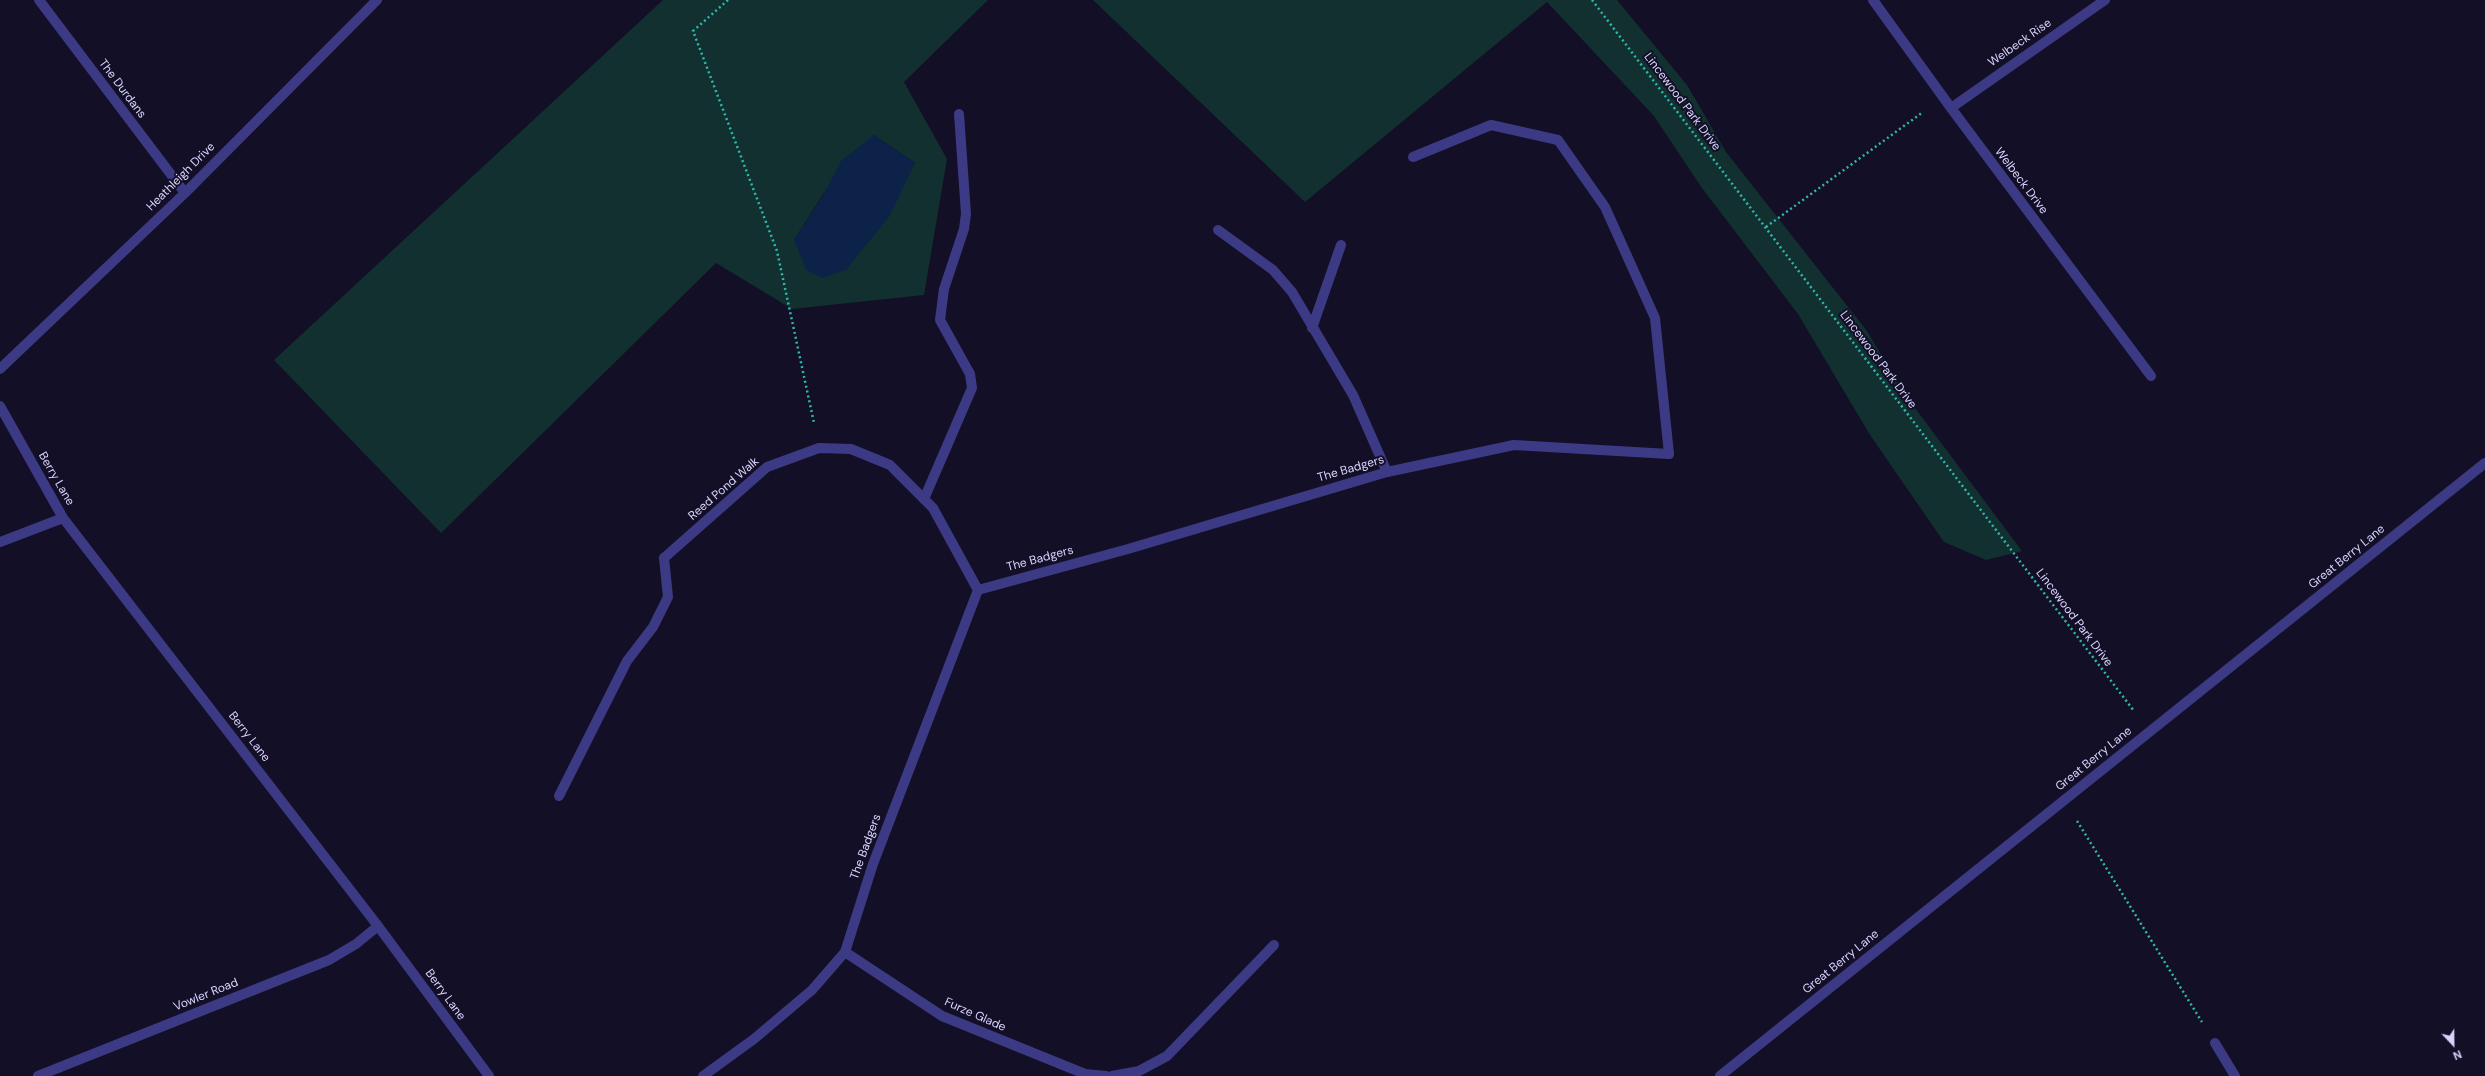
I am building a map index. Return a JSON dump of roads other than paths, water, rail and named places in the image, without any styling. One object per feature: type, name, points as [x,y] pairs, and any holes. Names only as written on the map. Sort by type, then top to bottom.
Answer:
[{"type":"street","name":"The Durdans","points":[[39,0],[185,193]]},
{"type":"street","name":"Heathleigh Drive","points":[[0,369],[185,193],[377,0]]},
{"type":"street","name":"Welbeck Drive","points":[[1873,0],[1943,98],[2151,376]]},
{"type":"street","name":"Welbeck Rise","points":[[1951,108],[2105,0]]},
{"type":"street","points":[[924,499],[972,388],[970,374],[940,320],[942,297],[964,229],[966,214],[959,114]]},
{"type":"street","name":"The Badgers","points":[[703,1076],[754,1039],[812,990],[845,952],[873,864],[978,590],[1128,549],[1387,472],[1514,445],[1669,454],[1655,318],[1605,207],[1558,140],[1491,125],[1413,157]]},
{"type":"street","points":[[1218,230],[1273,270],[1292,292],[1353,395],[1387,472]]},
{"type":"street","points":[[1312,328],[1341,245]]},
{"type":"street","name":"Berry Lane","points":[[0,406],[63,518],[378,926],[489,1076]]},
{"type":"street","name":"Reed Pond Walk","points":[[559,796],[627,661],[653,627],[668,597],[664,558],[767,467],[820,448],[851,449],[890,465],[933,508],[978,590]]},
{"type":"street","name":"Great Berry Lane","points":[[1720,1076],[2485,463]]},
{"type":"street","points":[[0,542],[63,518]]},
{"type":"street","name":"Vowler Road","points":[[38,1076],[329,960],[356,944],[378,926]]},
{"type":"street","points":[[1112,1076],[1139,1070],[1167,1056],[1274,945]]},
{"type":"street","name":"Furze Glade","points":[[845,952],[942,1016],[1085,1074],[1106,1076]]},
{"type":"street","points":[[2215,1043],[2235,1076]]},
{"type":"water","points":[[874,135],[915,163],[889,217],[846,270],[822,278],[806,270],[794,240],[824,194],[841,161]]}]
